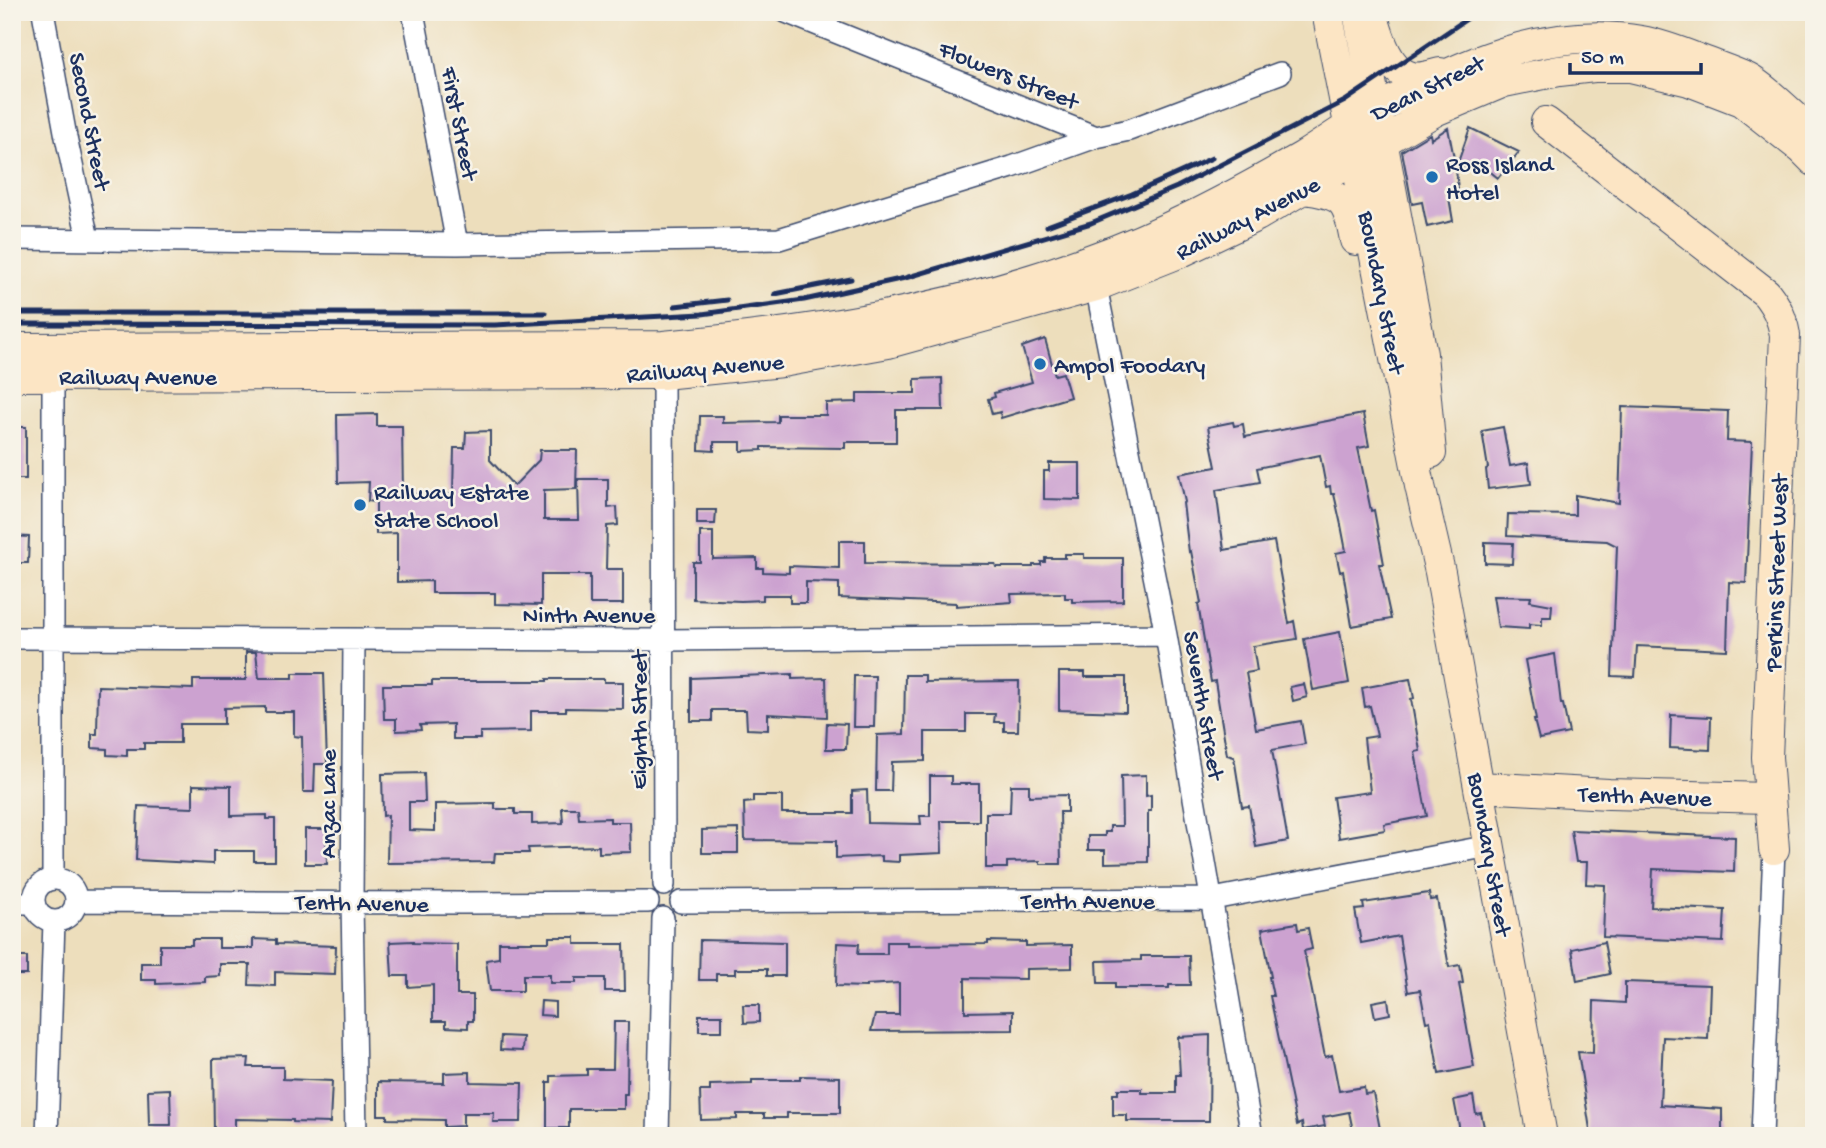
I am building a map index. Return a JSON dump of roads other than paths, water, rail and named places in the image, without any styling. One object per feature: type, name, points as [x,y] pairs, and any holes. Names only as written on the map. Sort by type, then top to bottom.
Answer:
[{"type":"main road","name":"Boundary Street","points":[[1328,12],[1420,486],[1440,572],[1542,1136]]},
{"type":"main road","name":"Boundary Street","points":[[1358,12],[1422,354],[1440,572]]},
{"type":"main road","points":[[1372,12],[1387,55],[1406,74],[1414,78],[1453,70]]},
{"type":"main road","name":"Dean Street","points":[[1350,125],[1475,61],[1528,45],[1589,38],[1641,41],[1665,46],[1749,79],[1814,134]]},
{"type":"main road","name":"Dean Street","points":[[1357,157],[1435,111],[1504,82],[1559,71],[1630,67],[1689,81],[1741,101],[1814,161]]},
{"type":"main road","name":"Perkins Street West","points":[[1546,121],[1766,293],[1777,307],[1783,321],[1785,335],[1767,757],[1774,849]]},
{"type":"main road","name":"Railway Avenue","points":[[12,376],[663,360],[734,340],[878,317],[996,290],[1088,261],[1161,232],[1301,157],[1350,125]]},
{"type":"main road","name":"Railway Avenue","points":[[12,348],[782,362],[888,343],[1096,286],[1179,253],[1257,216],[1357,157]]},
{"type":"main road","points":[[1304,189],[1330,192],[1347,206],[1366,296],[1398,373]]},
{"type":"main road","name":"Tenth Avenue","points":[[1480,787],[1769,798]]},
{"type":"street","name":"Second Street","points":[[43,12],[88,239]]},
{"type":"street","name":"First Street","points":[[413,12],[457,244]]},
{"type":"street","name":"Flowers Street","points":[[786,12],[1096,137]]},
{"type":"street","points":[[12,239],[457,244],[779,239],[999,171],[1096,137],[1129,130],[1280,73]]},
{"type":"street","name":"Seventh Street","points":[[1096,286],[1166,635],[1252,1136]]},
{"type":"street","name":"Eighth Street","points":[[663,360],[664,885]]},
{"type":"street","points":[[53,376],[53,879]]},
{"type":"street","name":"Ninth Avenue","points":[[12,638],[665,640],[1166,635]]},
{"type":"street","name":"Anzac Lane","points":[[354,640],[352,902],[356,1136]]},
{"type":"street","name":"Tenth Avenue","points":[[681,902],[1213,899],[1489,846]]},
{"type":"street","name":"Perkins Street West","points":[[1762,1136],[1774,849]]},
{"type":"street","points":[[53,879],[72,887],[76,901],[66,918],[54,921],[41,915],[34,903],[39,887],[45,881],[53,879]]},
{"type":"street","points":[[664,885],[678,892],[681,902],[676,914],[663,918],[654,915],[648,902],[651,892],[664,885]]},
{"type":"street","name":"Tenth Avenue","points":[[76,901],[648,902]]},
{"type":"street","points":[[12,903],[34,903]]},
{"type":"street","points":[[658,1136],[663,918]]},
{"type":"street","points":[[47,1136],[54,921]]},
{"type":"railway","points":[[12,324],[495,325],[702,314],[804,300],[905,278],[1091,223],[1177,187],[1345,101],[1477,12]]},
{"type":"railway","points":[[1047,226],[1132,194],[1212,158]]},
{"type":"railway","points":[[775,294],[851,279]]},
{"type":"railway","points":[[675,306],[727,300]]},
{"type":"railway","points":[[12,313],[545,313]]},
{"type":"place","name":"Ross Island Hotel","points":[[1432,177]]},
{"type":"place","name":"Ampol Foodary","points":[[1040,364]]},
{"type":"place","name":"Railway Estate State School","points":[[360,505]]}]
